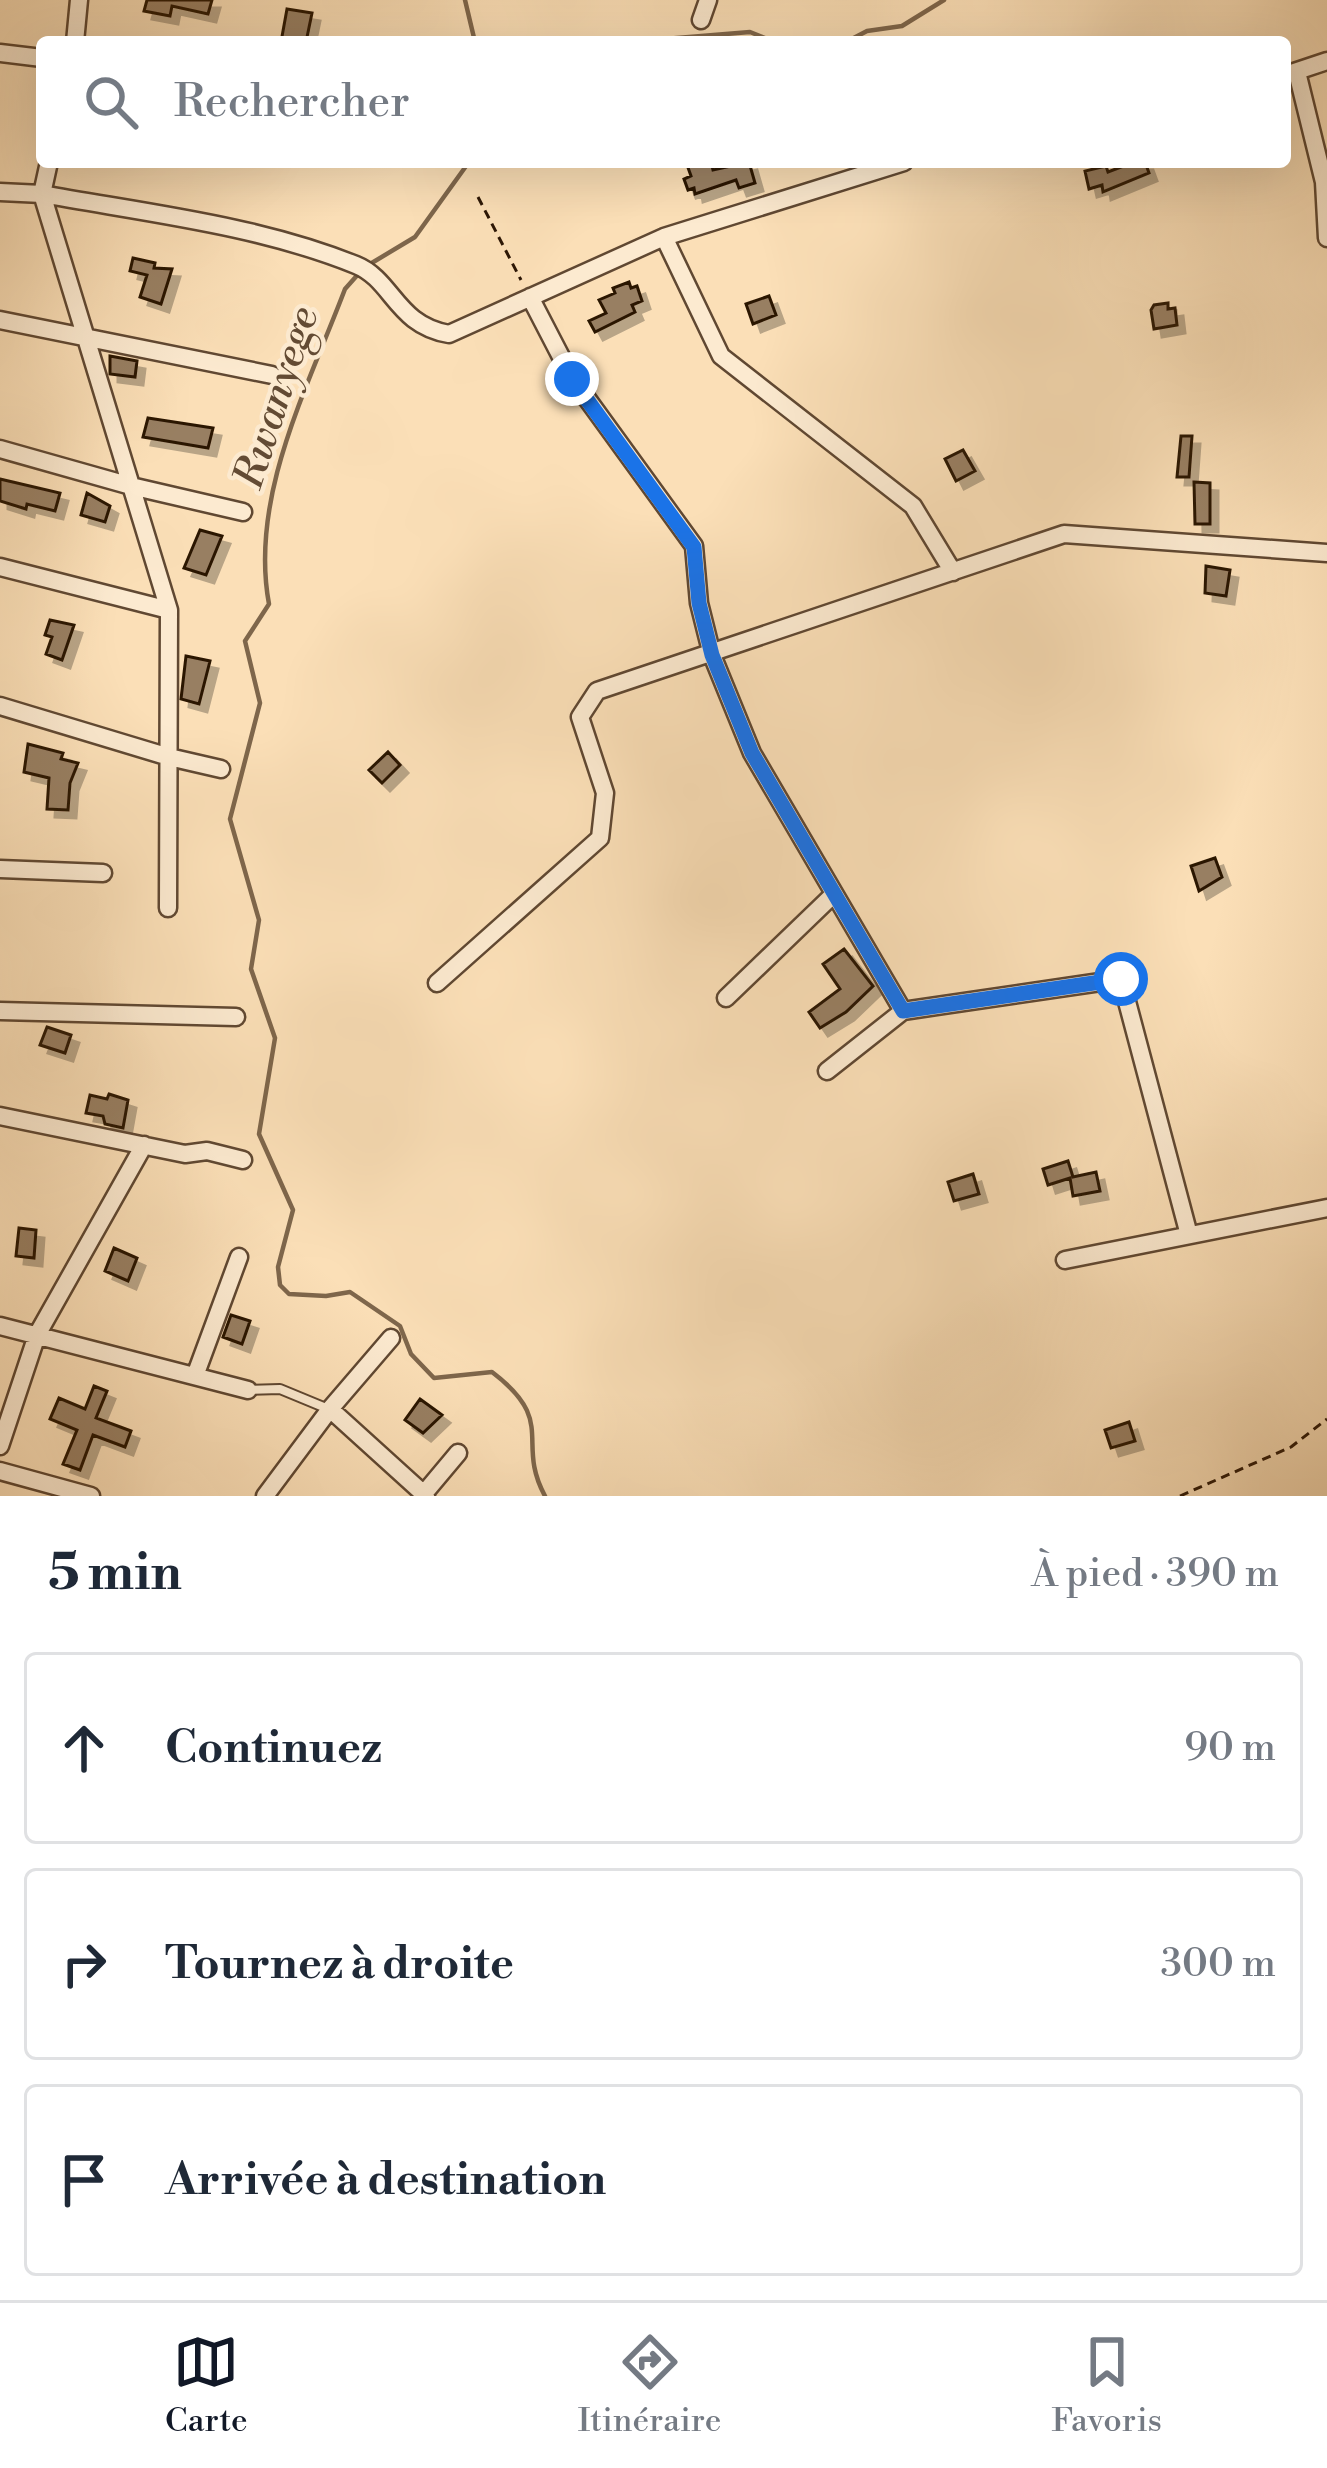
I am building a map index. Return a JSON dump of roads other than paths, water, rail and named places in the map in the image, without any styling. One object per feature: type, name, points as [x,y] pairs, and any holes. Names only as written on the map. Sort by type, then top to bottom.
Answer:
[{"type":"street","points":[[76,36],[79,0]]},
{"type":"street","points":[[701,20],[708,0]]},
{"type":"street","points":[[0,53],[36,57]]},
{"type":"street","points":[[1327,62],[1291,74],[1324,182],[1327,238]]},
{"type":"street","points":[[48,168],[42,194],[169,610],[168,908]]},
{"type":"street","points":[[0,192],[42,194],[294,241],[364,268],[400,310],[430,331],[449,334],[664,237],[885,168]]},
{"type":"street","points":[[664,237],[721,356],[914,506],[953,572]]},
{"type":"street","points":[[530,298],[572,379],[694,547],[699,603],[712,655],[752,753],[903,1011]]},
{"type":"street","points":[[0,320],[272,375]]},
{"type":"street","points":[[0,448],[243,512]]},
{"type":"street","points":[[436,982],[600,838],[605,794],[580,717],[597,691],[1064,534],[1327,553]]},
{"type":"street","points":[[0,567],[169,610]]},
{"type":"street","points":[[0,706],[221,769]]},
{"type":"street","points":[[0,869],[103,873]]},
{"type":"street","points":[[726,998],[834,893]]},
{"type":"street","points":[[827,1071],[903,1011],[1121,979],[1189,1235]]},
{"type":"street","points":[[0,1011],[236,1017]]},
{"type":"street","points":[[0,1116],[184,1154],[207,1150],[243,1160]]},
{"type":"street","points":[[0,1446],[37,1335],[144,1145]]},
{"type":"street","points":[[1065,1260],[1327,1208]]},
{"type":"street","points":[[195,1376],[239,1257]]},
{"type":"street","points":[[0,1326],[248,1390]]},
{"type":"street","points":[[265,1496],[391,1338]]},
{"type":"street","points":[[330,1409],[424,1495],[458,1453]]},
{"type":"street","points":[[0,1471],[79,1494]]},
{"type":"lane","points":[[248,1390],[280,1389],[330,1409]]},
{"type":"waterway","points":[[465,0],[474,36]]},
{"type":"waterway","name":"Rwanyege","points":[[857,36],[902,26],[944,0]]},
{"type":"waterway","name":"Rwanyege","points":[[701,36],[750,32],[760,36]]},
{"type":"waterway","name":"Rwanyege","points":[[370,264],[415,237],[465,168]]},
{"type":"waterway","name":"Rwanyege","points":[[361,271],[345,289],[299,404],[275,483],[267,523],[269,604],[245,641],[260,703],[230,819],[259,920],[251,969],[275,1038],[259,1134],[293,1210],[278,1267],[280,1285],[289,1294],[350,1292],[400,1326],[411,1354],[434,1378],[492,1372],[512,1389],[530,1419],[533,1460],[545,1496]]}]
